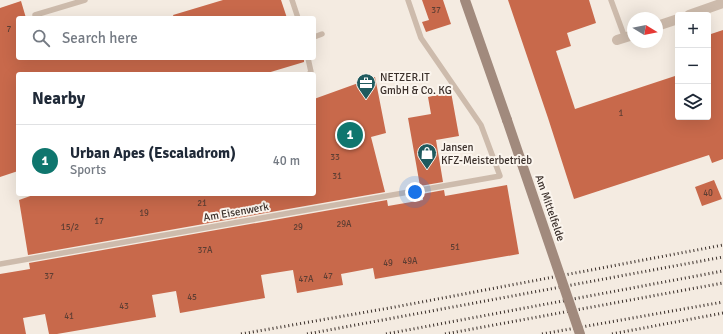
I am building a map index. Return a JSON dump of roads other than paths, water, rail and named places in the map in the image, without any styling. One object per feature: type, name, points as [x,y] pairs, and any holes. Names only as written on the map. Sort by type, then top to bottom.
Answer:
[{"type":"street","name":"Am Mittelfelde","points":[[465,0],[580,334]]},
{"type":"street","points":[[698,12],[723,3]]},
{"type":"street","points":[[663,24],[675,20]]},
{"type":"lane","points":[[35,15],[85,0]]},
{"type":"lane","points":[[292,0],[297,16]]},
{"type":"lane","name":"Am Eisenwerk","points":[[0,264],[500,176],[481,125],[419,39],[408,0]]},
{"type":"lane","points":[[611,0],[625,38]]},
{"type":"lane","points":[[316,36],[322,34]]},
{"type":"lane","points":[[308,60],[311,72]]},
{"type":"railway","points":[[241,334],[395,307],[723,245]]},
{"type":"railway","points":[[307,334],[723,257]]},
{"type":"railway","points":[[386,334],[723,271]]},
{"type":"railway","points":[[445,334],[723,283]]},
{"type":"railway","points":[[542,334],[723,302]]},
{"type":"railway","points":[[612,334],[723,313]]},
{"type":"place","name":"NETZER.IT GmbH & Co. KG","points":[[366,100]]},
{"type":"place","name":"Urban Apes (Escaladrom)","points":[[350,135]]},
{"type":"place","name":"Jansen KFZ-Meisterbetrieb","points":[[427,170]]}]
